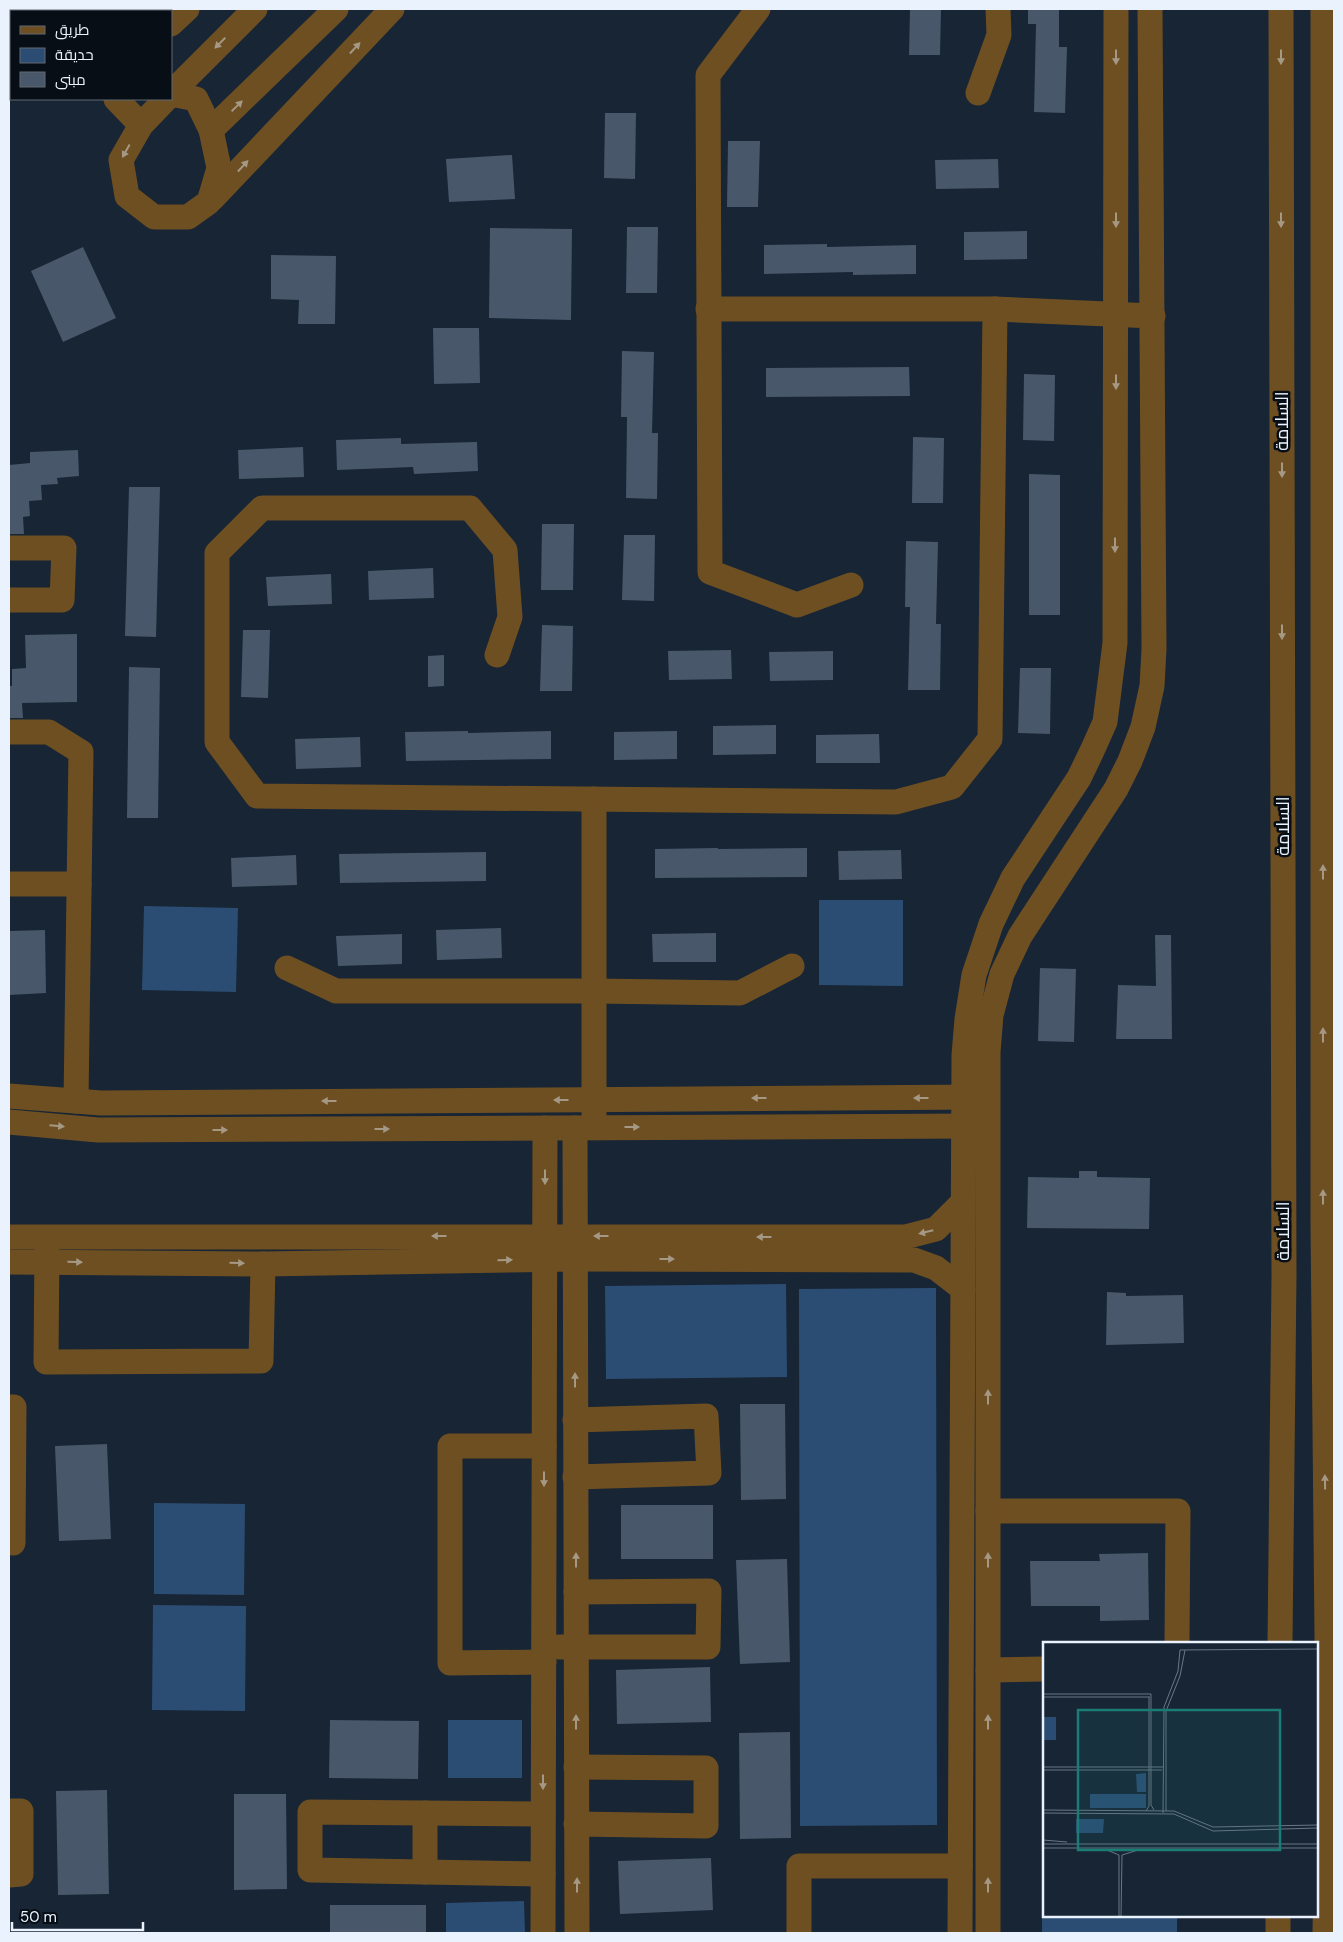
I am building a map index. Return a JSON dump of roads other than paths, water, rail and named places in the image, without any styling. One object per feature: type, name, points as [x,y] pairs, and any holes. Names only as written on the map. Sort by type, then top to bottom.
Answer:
[{"type":"street","points":[[172,23],[187,9]]},
{"type":"street","points":[[172,92],[255,9]]},
{"type":"street","points":[[211,130],[336,9]]},
{"type":"street","points":[[165,100],[141,124],[121,160],[127,196],[154,217],[188,217],[209,202],[392,9]]},
{"type":"street","points":[[758,9],[708,75],[710,572],[797,605],[851,585]]},
{"type":"street","points":[[978,93],[999,35],[998,9]]},
{"type":"street","points":[[960,1933],[964,1055],[974,975],[991,924],[1013,878],[1079,778],[1105,722],[1112,683],[1115,643],[1116,9]]},
{"type":"street","points":[[988,1933],[988,1052],[991,1016],[1002,974],[1020,936],[1116,789],[1130,761],[1143,727],[1152,686],[1154,649],[1154,316],[1150,9]]},
{"type":"street","name":"السلامة","points":[[1280,1642],[1284,1276],[1281,9]]},
{"type":"street","points":[[1322,9],[1323,1223],[1328,1740],[1325,1933]]},
{"type":"street","points":[[172,93],[196,99],[211,130],[219,168],[209,202]]},
{"type":"street","points":[[117,100],[141,124]]},
{"type":"street","points":[[708,309],[995,309],[1154,316]]},
{"type":"street","points":[[497,655],[510,617],[504,550],[470,508],[262,508],[218,553],[218,742],[257,796],[896,802],[952,787],[990,739],[995,309]]},
{"type":"street","points":[[9,548],[64,548],[62,600],[9,600]]},
{"type":"street","points":[[9,732],[49,732],[82,752],[76,1101]]},
{"type":"street","points":[[577,1933],[575,1248],[584,1128],[594,1099],[594,799]]},
{"type":"street","points":[[9,884],[80,884]]},
{"type":"street","points":[[287,968],[336,991],[740,993],[792,966]]},
{"type":"street","points":[[9,1096],[101,1103],[988,1097]]},
{"type":"street","points":[[9,1122],[98,1130],[988,1126]]},
{"type":"street","points":[[543,1933],[545,1128]]},
{"type":"street","points":[[9,1237],[575,1248],[905,1237],[936,1229],[963,1202]]},
{"type":"street","points":[[1323,1223],[1334,1306]]},
{"type":"street","points":[[47,1237],[46,1362],[261,1361],[263,1264]]},
{"type":"street","points":[[9,1262],[263,1264],[545,1248]]},
{"type":"street","points":[[575,1248],[914,1260],[936,1268],[963,1289]]},
{"type":"street","points":[[9,1407],[14,1407],[13,1543]]},
{"type":"street","points":[[576,1420],[706,1416],[709,1473],[576,1477]]},
{"type":"street","points":[[544,1446],[450,1446],[450,1663],[544,1654],[576,1647],[708,1647],[709,1591],[576,1592]]},
{"type":"street","points":[[988,1511],[1178,1511],[1177,1642]]},
{"type":"street","points":[[988,1670],[1043,1669]]},
{"type":"street","points":[[1328,1740],[1334,1705]]},
{"type":"street","points":[[576,1767],[706,1768],[706,1826],[576,1824]]},
{"type":"street","points":[[9,1811],[21,1811],[21,1874],[9,1874]]},
{"type":"street","points":[[543,1814],[310,1812],[310,1870],[543,1874]]},
{"type":"street","points":[[425,1872],[426,1813]]},
{"type":"street","points":[[799,1933],[799,1866],[960,1866]]},
{"type":"street","points":[[1278,1917],[1278,1933]]}]
